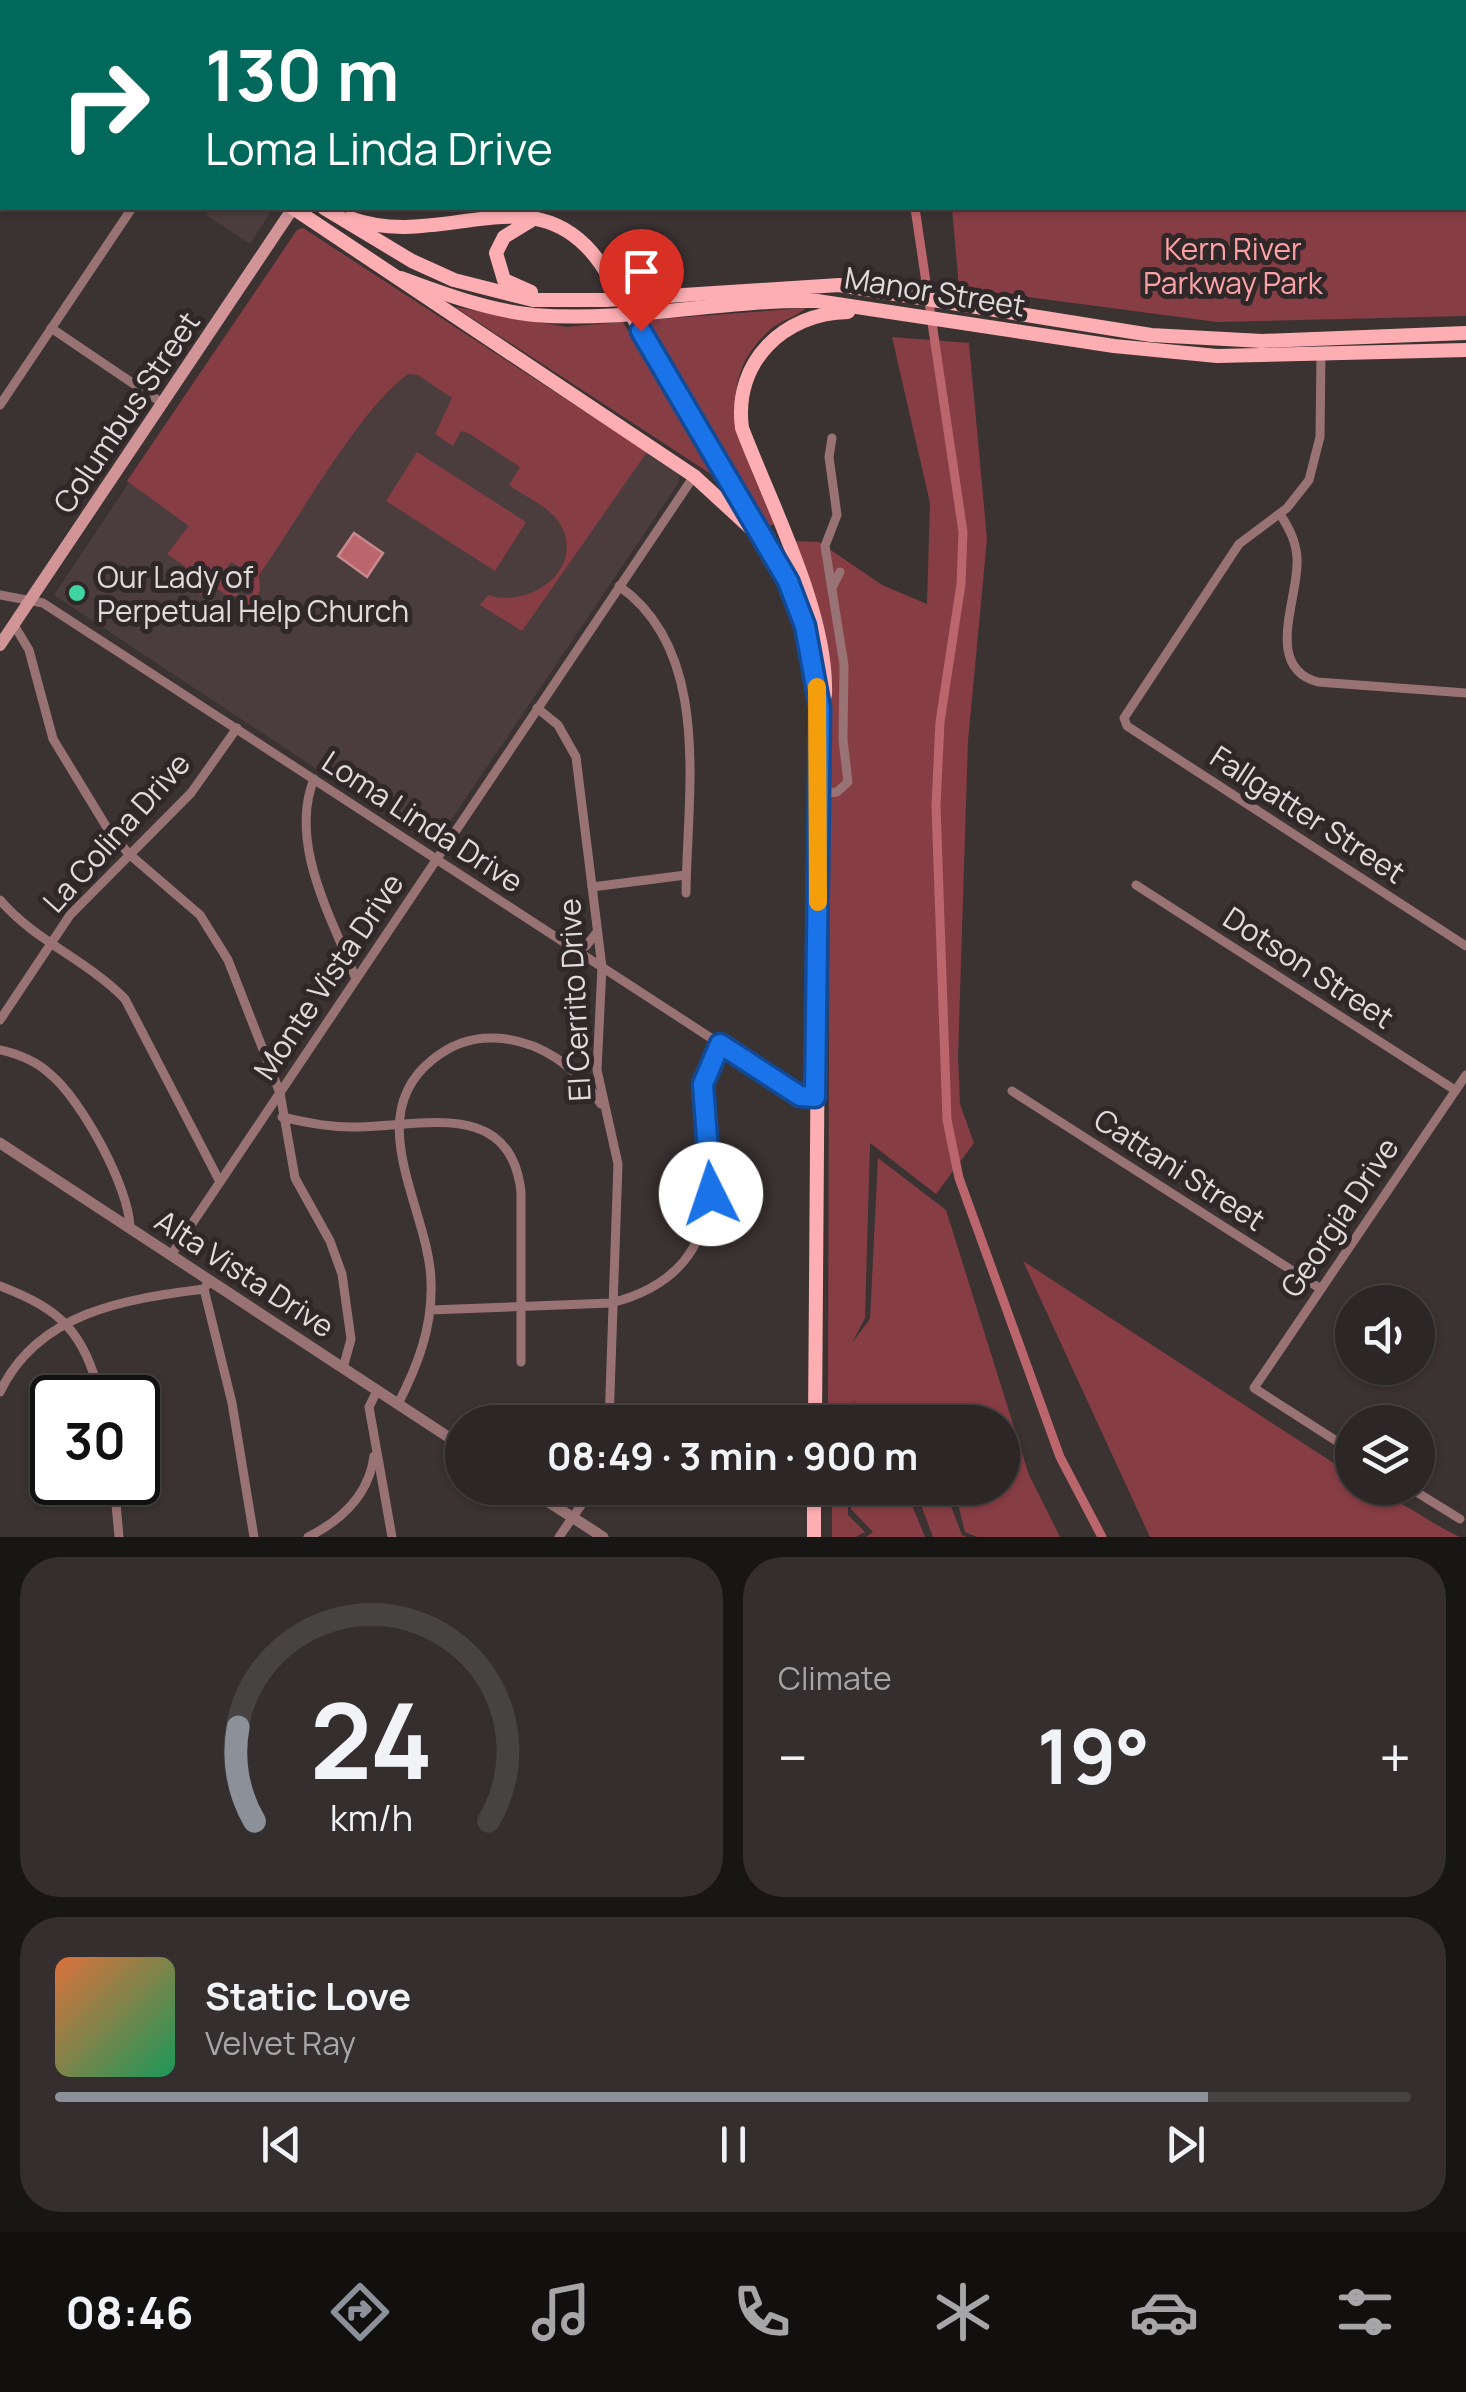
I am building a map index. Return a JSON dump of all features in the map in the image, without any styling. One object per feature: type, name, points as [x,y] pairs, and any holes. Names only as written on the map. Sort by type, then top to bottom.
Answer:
[{"type":"main road","name":"Columbus Street","points":[[0,645],[292,210]]},
{"type":"main road","points":[[296,210],[694,476],[770,548]]},
{"type":"main road","name":"Manor Street","points":[[328,210],[412,261],[500,294],[569,301],[810,284],[1151,335],[1262,341],[1466,333]]},
{"type":"main road","points":[[331,210],[375,224],[536,218],[562,225],[584,241],[770,548],[805,626],[820,708],[815,1405]]},
{"type":"main road","points":[[536,218],[504,237],[496,253],[500,274],[519,288],[569,301]]},
{"type":"main road","name":"Manor Street","points":[[402,278],[471,302],[536,315],[597,316],[779,300],[869,308],[1150,350],[1260,358],[1466,350]]},
{"type":"main road","points":[[820,790],[825,655],[816,618],[742,428],[740,404],[754,361],[796,322],[821,312],[869,308]]},
{"type":"main road","points":[[814,1505],[814,1537]]},
{"type":"street","points":[[0,405],[131,210]]},
{"type":"street","points":[[51,328],[162,403]]},
{"type":"street","points":[[1320,339],[1318,456],[1303,491],[1280,514],[1297,556],[1287,642],[1297,671],[1318,682],[1466,693]]},
{"type":"street","points":[[820,790],[838,792],[848,782],[843,740],[844,665],[825,546],[837,515],[828,448],[832,438]]},
{"type":"street","name":"Monte Vista Drive","points":[[171,1255],[694,476]]},
{"type":"street","name":"Fallgatter Street","points":[[1280,514],[1258,526],[1239,544],[1126,712],[1125,722],[1466,946]]},
{"type":"street","points":[[832,586],[840,572]]},
{"type":"street","points":[[619,586],[655,618],[671,648],[682,687],[687,727],[686,894]]},
{"type":"street","name":"Loma Linda Drive","points":[[0,594],[43,603],[800,1096],[815,1097]]},
{"type":"street","points":[[14,624],[29,650],[47,722],[62,756],[129,854],[187,901],[212,930],[228,960],[280,1093],[295,1178],[330,1241],[342,1274],[350,1339],[343,1368]]},
{"type":"street","name":"El Cerrito Drive","points":[[537,708],[566,734],[576,757],[602,967],[598,1070],[618,1164],[609,1405]]},
{"type":"street","name":"La Colina Drive","points":[[0,1020],[80,903],[191,793],[237,728]]},
{"type":"street","points":[[314,779],[306,799],[308,846],[356,979]]},
{"type":"street","points":[[592,886],[686,875]]},
{"type":"street","name":"Dotson Street","points":[[1136,885],[1456,1090]]},
{"type":"street","points":[[0,900],[51,943],[101,977],[135,1013],[220,1182]]},
{"type":"street","points":[[570,946],[586,946],[597,929]]},
{"type":"street","points":[[398,1404],[419,1359],[430,1310],[430,1261],[401,1156],[398,1125],[409,1088],[426,1066],[448,1049],[487,1038],[528,1044],[556,1058],[581,1078],[606,1115]]},
{"type":"street","points":[[430,1310],[611,1304],[639,1295],[666,1278],[688,1255],[703,1227],[711,1180],[703,1084],[720,1044]]},
{"type":"street","points":[[0,1050],[38,1065],[72,1098],[122,1188],[130,1227]]},
{"type":"street","name":"Georgia Drive","points":[[1335,1440],[1254,1388],[1466,1075]]},
{"type":"street","name":"Cattani Street","points":[[1012,1091],[1321,1289]]},
{"type":"street","points":[[282,1117],[337,1126],[462,1122],[496,1138],[511,1156],[521,1192],[521,1362]]},
{"type":"street","name":"Alta Vista Drive","points":[[0,1143],[171,1255],[207,1285],[445,1435]]},
{"type":"street","points":[[0,1392],[22,1356],[64,1322],[142,1298],[207,1285],[254,1537]]},
{"type":"street","points":[[0,1286],[42,1302],[64,1322],[92,1375]]},
{"type":"street","points":[[377,1391],[369,1407],[392,1537]]},
{"type":"street","points":[[308,1537],[340,1516],[360,1496],[371,1474],[373,1438]]},
{"type":"street","points":[[1435,1504],[1460,1519]]},
{"type":"street","points":[[116,1505],[119,1537]]},
{"type":"street","points":[[553,1505],[603,1537]]},
{"type":"street","points":[[558,1537],[580,1505]]},
{"type":"shaded area","points":[[210,210],[270,213],[250,244],[206,215]]},
{"type":"shaded area","points":[[303,228],[679,473],[679,482],[437,841],[428,843],[54,595],[297,230]]},
{"type":"shaded area","points":[[354,533],[383,553],[367,577],[338,556]]},
{"type":"green space","name":"Kern River Parkway Park","points":[[952,210],[1466,210],[1466,316],[1217,322],[959,288]]},
{"type":"green space","points":[[303,228],[647,452],[522,631],[480,605],[488,595],[520,596],[550,581],[566,555],[566,539],[555,517],[509,485],[520,467],[470,434],[461,431],[453,446],[435,434],[452,398],[418,375],[408,374],[389,391],[349,439],[259,575],[260,591],[244,616],[240,597],[253,594],[247,571],[231,562],[224,572],[235,580],[238,596],[230,597],[209,584],[201,595],[183,583],[186,567],[167,554],[189,526],[127,481],[297,230]]},
{"type":"green space","points":[[455,307],[566,327],[623,322],[714,476]]},
{"type":"green space","points":[[806,308],[772,328],[751,351],[740,374],[737,423],[774,524],[766,528],[645,320]]},
{"type":"green space","points":[[892,337],[969,343],[987,539],[968,741],[958,1057],[960,1104],[974,1143],[936,1194],[870,1143],[865,1318],[852,1343],[870,1319],[878,1158],[946,1210],[1007,1405],[854,1405],[855,1398],[853,1405],[829,1405],[830,661],[795,541],[819,542],[882,585],[927,604],[930,503]]},
{"type":"green space","points":[[417,452],[526,522],[495,571],[386,501]]},
{"type":"green space","points":[[1023,1261],[1335,1464],[1335,1505],[1402,1505],[1460,1537],[1150,1537]]},
{"type":"green space","points":[[1020,1446],[1029,1475],[1060,1537],[977,1537],[965,1532],[958,1505],[1020,1505]]},
{"type":"green space","points":[[832,1505],[848,1505],[848,1515],[865,1532],[856,1537],[832,1537]]},
{"type":"green space","points":[[851,1505],[912,1505],[925,1537],[866,1537],[873,1532]]},
{"type":"green space","points":[[921,1505],[951,1505],[962,1535],[967,1537],[933,1537]]},
{"type":"waterway","points":[[915,210],[963,532],[961,584],[940,722],[936,806],[947,1120],[959,1178],[1060,1457],[1102,1537]]},
{"type":"slow traffic","points":[[817,687],[818,902]]},
{"type":"place","name":"Our Lady of Perpetual Help Church","points":[[77,593]]},
{"type":"route","points":[[641,331],[788,581],[805,626],[820,708],[815,1097],[800,1096],[720,1044],[710,1060],[702,1096],[711,1194]]}]
